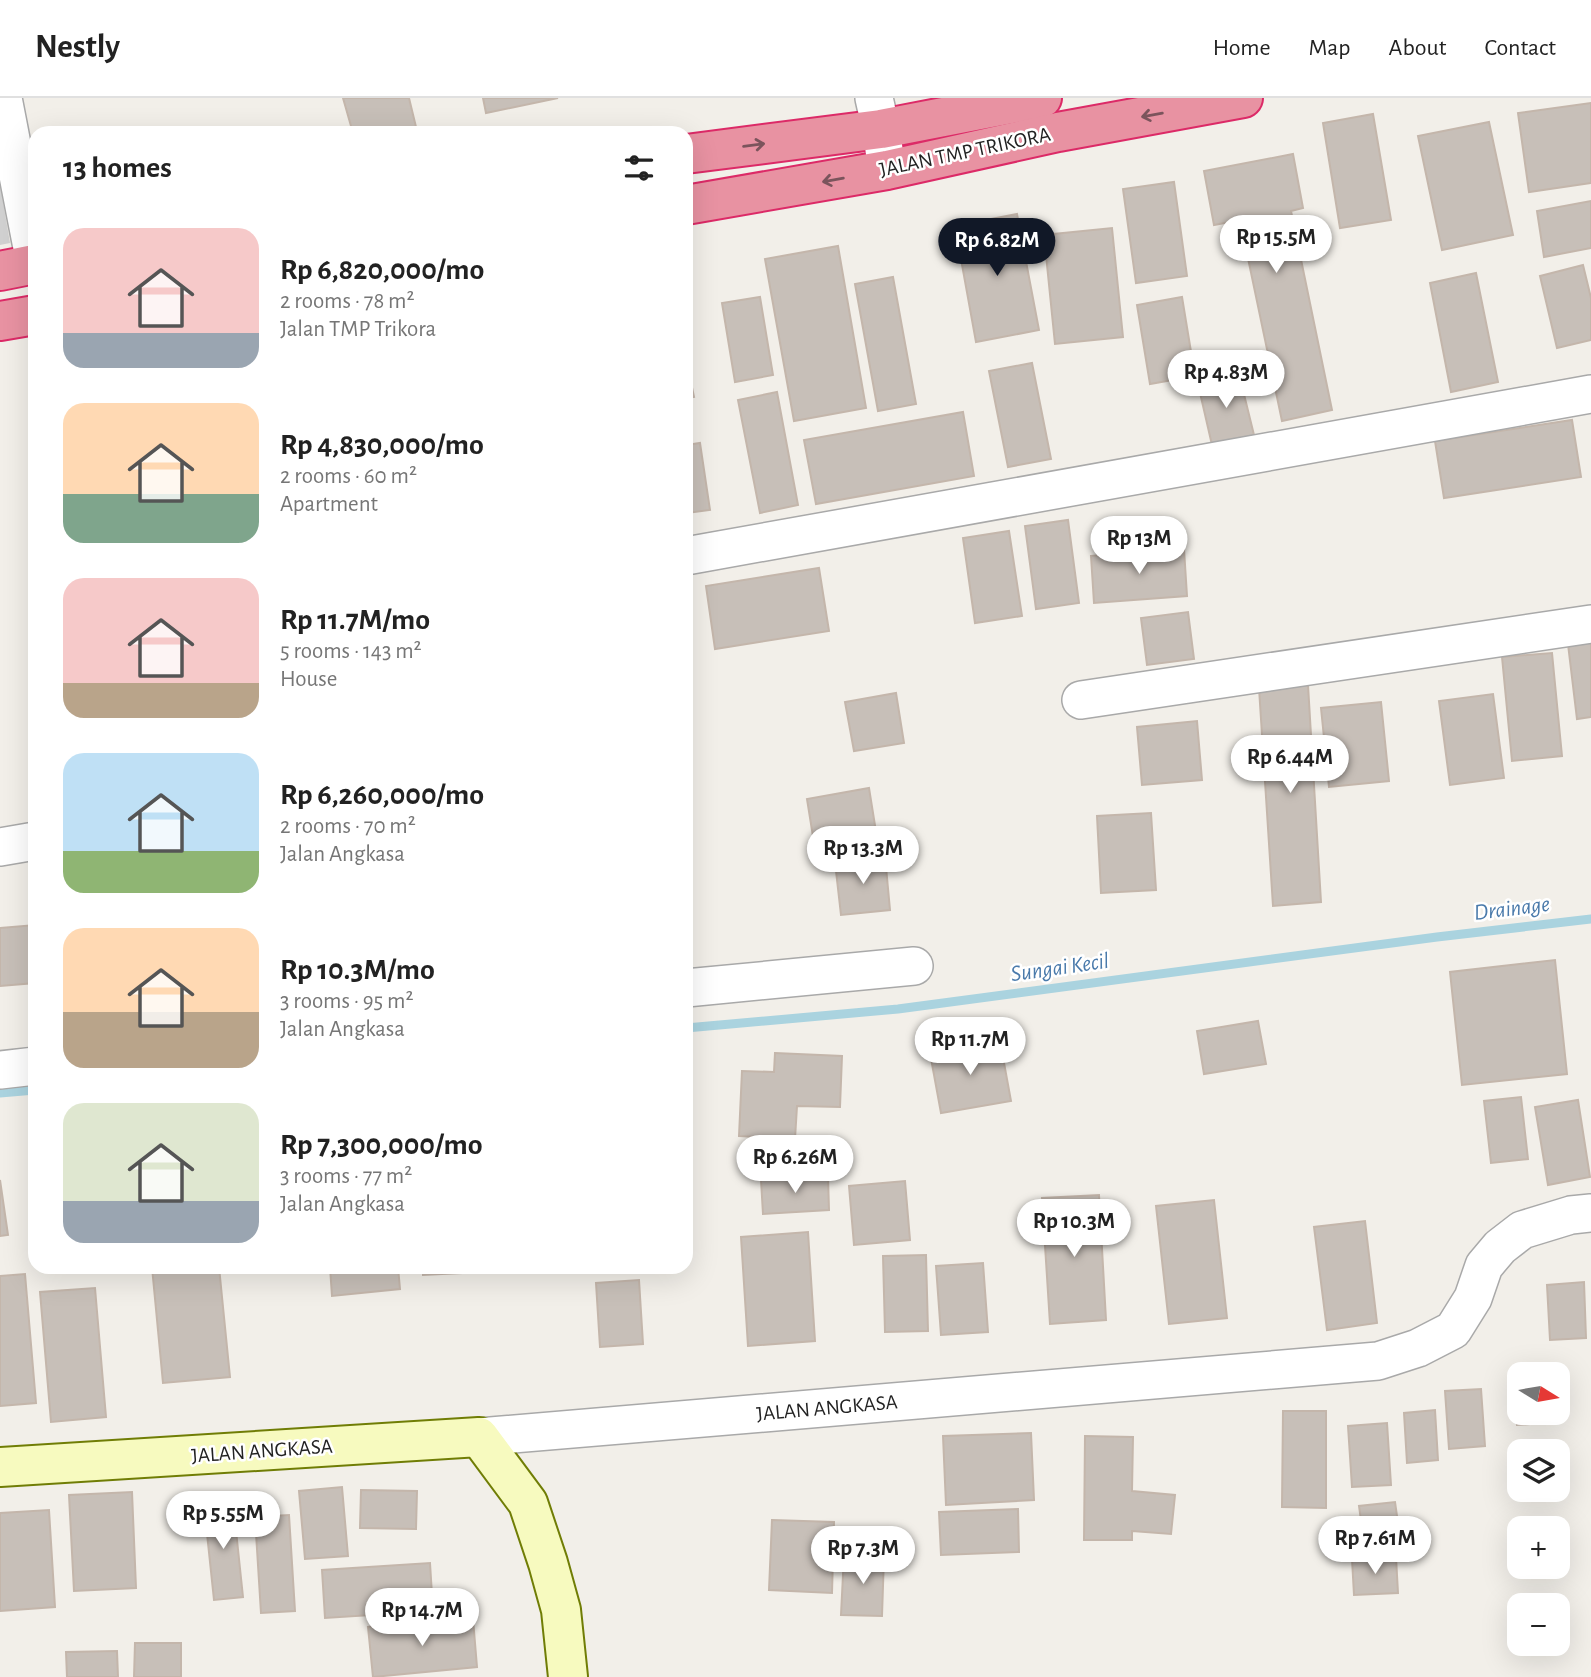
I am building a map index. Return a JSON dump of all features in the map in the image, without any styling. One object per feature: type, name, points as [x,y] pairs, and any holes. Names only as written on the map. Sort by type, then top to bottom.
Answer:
[{"type":"highway","name":"JALAN TMP TRIKORA","points":[[693,153],[878,114],[1042,98]]},
{"type":"highway","name":"JALAN TMP TRIKORA","points":[[693,204],[887,170],[1058,132],[1243,98]]},
{"type":"highway","points":[[0,271],[28,265]]},
{"type":"highway","points":[[0,321],[28,316]]},
{"type":"street","points":[[3,98],[28,227]]},
{"type":"street","points":[[878,114],[887,170]]},
{"type":"street","points":[[693,555],[1591,394]]},
{"type":"street","points":[[1081,700],[1591,624]]},
{"type":"street","points":[[0,848],[28,842]]},
{"type":"street","points":[[693,987],[914,966]]},
{"type":"street","points":[[0,1070],[28,1067]]},
{"type":"street","name":"JALAN ANGKASA","points":[[0,1467],[479,1437],[1378,1361],[1418,1348],[1453,1330],[1473,1298],[1485,1266],[1500,1247],[1522,1230],[1571,1215],[1591,1213]]},
{"type":"street","points":[[479,1437],[528,1503],[561,1609],[568,1677]]},
{"type":"shaded area","points":[[0,184],[10,243],[0,245]]},
{"type":"building","points":[[343,98],[409,98],[416,126],[351,126]]},
{"type":"building","points":[[483,98],[558,98],[486,113]]},
{"type":"building","points":[[1591,103],[1591,183],[1529,192],[1518,113]]},
{"type":"building","points":[[1373,114],[1391,220],[1340,228],[1323,123]]},
{"type":"building","points":[[1489,122],[1513,235],[1442,250],[1418,136]]},
{"type":"building","points":[[1293,154],[1303,208],[1291,211],[1332,410],[1282,421],[1240,220],[1214,225],[1204,171]]},
{"type":"building","points":[[1174,182],[1187,276],[1136,283],[1123,189]]},
{"type":"building","points":[[1591,201],[1591,248],[1544,257],[1537,211]]},
{"type":"building","points":[[1017,214],[1039,330],[976,342],[955,226]]},
{"type":"building","points":[[1112,228],[1123,337],[1055,344],[1044,235]]},
{"type":"building","points":[[838,246],[866,408],[794,421],[765,259]]},
{"type":"building","points":[[1583,265],[1591,298],[1591,340],[1557,348],[1540,276]]},
{"type":"building","points":[[1476,273],[1498,382],[1451,392],[1430,283]]},
{"type":"building","points":[[893,277],[916,404],[878,411],[855,284]]},
{"type":"building","points":[[760,297],[773,375],[735,382],[722,303]]},
{"type":"building","points":[[1182,297],[1195,376],[1150,384],[1137,305]]},
{"type":"building","points":[[1032,363],[1051,459],[1008,467],[989,371]]},
{"type":"building","points":[[1239,374],[1254,435],[1212,445],[1198,384]]},
{"type":"building","points":[[777,392],[798,505],[760,513],[738,400]]},
{"type":"building","points":[[963,412],[974,476],[816,504],[804,440]]},
{"type":"building","points":[[1572,420],[1581,477],[1444,498],[1435,441]]},
{"type":"building","points":[[700,443],[710,510],[693,512],[693,444]]},
{"type":"building","points":[[1068,520],[1079,603],[1036,609],[1025,526]]},
{"type":"building","points":[[1009,531],[1022,616],[975,623],[963,538]]},
{"type":"building","points":[[1184,549],[1187,596],[1094,603],[1091,556]]},
{"type":"building","points":[[819,568],[829,631],[715,649],[706,586]]},
{"type":"building","points":[[1188,612],[1194,659],[1147,665],[1141,618]]},
{"type":"building","points":[[1591,641],[1591,717],[1577,719],[1568,644]]},
{"type":"building","points":[[1552,653],[1562,756],[1512,761],[1502,657]]},
{"type":"building","points":[[1308,685],[1321,902],[1273,906],[1259,688]]},
{"type":"building","points":[[896,693],[904,743],[854,751],[845,702]]},
{"type":"building","points":[[1493,694],[1504,778],[1450,785],[1439,701]]},
{"type":"building","points":[[1381,702],[1389,781],[1329,787],[1321,708]]},
{"type":"building","points":[[1197,721],[1202,780],[1142,785],[1137,727]]},
{"type":"building","points":[[869,788],[877,838],[815,849],[807,799]]},
{"type":"building","points":[[1151,813],[1156,890],[1101,893],[1097,816]]},
{"type":"building","points":[[885,856],[890,910],[841,915],[835,862]]},
{"type":"building","points":[[28,926],[28,984],[0,986],[0,928]]},
{"type":"building","points":[[1555,960],[1567,1074],[1462,1085],[1450,972]]},
{"type":"building","points":[[1258,1021],[1266,1064],[1204,1074],[1197,1031]]},
{"type":"building","points":[[1000,1041],[1011,1101],[941,1113],[930,1053]]},
{"type":"building","points":[[775,1053],[842,1056],[840,1107],[797,1106],[795,1139],[739,1136],[742,1071],[774,1072]]},
{"type":"building","points":[[1521,1097],[1528,1159],[1491,1163],[1484,1101]]},
{"type":"building","points":[[1578,1100],[1590,1177],[1548,1185],[1535,1107]]},
{"type":"building","points":[[828,1177],[829,1210],[763,1214],[761,1180]]},
{"type":"building","points":[[0,1180],[8,1235],[0,1236]]},
{"type":"building","points":[[905,1181],[910,1240],[854,1245],[849,1186]]},
{"type":"building","points":[[1099,1195],[1106,1320],[1050,1324],[1042,1198]]},
{"type":"building","points":[[1214,1200],[1227,1318],[1169,1324],[1156,1206]]},
{"type":"building","points":[[1365,1221],[1377,1323],[1327,1330],[1314,1227]]},
{"type":"building","points":[[808,1232],[815,1341],[748,1346],[741,1237]]},
{"type":"building","points":[[926,1255],[928,1331],[885,1332],[883,1256]]},
{"type":"building","points":[[983,1263],[988,1332],[941,1335],[936,1266]]},
{"type":"building","points":[[25,1274],[36,1403],[0,1406],[0,1276]]},
{"type":"building","points":[[153,1274],[220,1274],[230,1377],[163,1383]]},
{"type":"building","points":[[330,1274],[399,1274],[400,1289],[332,1296]]},
{"type":"building","points":[[639,1280],[643,1344],[600,1347],[596,1283]]},
{"type":"building","points":[[1584,1282],[1586,1338],[1550,1340],[1547,1285]]},
{"type":"building","points":[[95,1288],[106,1417],[51,1422],[40,1292]]},
{"type":"building","points":[[1481,1389],[1485,1446],[1449,1449],[1445,1391]]},
{"type":"building","points":[[1435,1410],[1438,1460],[1407,1463],[1404,1413]]},
{"type":"building","points":[[1283,1411],[1326,1411],[1326,1508],[1282,1507]]},
{"type":"building","points":[[1387,1423],[1391,1485],[1352,1487],[1348,1426]]},
{"type":"building","points":[[1031,1433],[1034,1500],[946,1505],[943,1436]]},
{"type":"building","points":[[1085,1436],[1133,1437],[1132,1491],[1175,1495],[1171,1534],[1132,1531],[1132,1540],[1084,1540]]},
{"type":"building","points":[[342,1487],[348,1556],[305,1559],[299,1491]]},
{"type":"building","points":[[361,1490],[417,1491],[416,1529],[360,1528]]},
{"type":"building","points":[[132,1492],[136,1588],[74,1591],[69,1495]]},
{"type":"building","points":[[233,1502],[243,1597],[214,1600],[204,1505]]},
{"type":"building","points":[[1395,1502],[1401,1544],[1365,1549],[1359,1506]]},
{"type":"building","points":[[1018,1509],[1019,1552],[941,1555],[939,1512]]},
{"type":"building","points":[[49,1510],[55,1607],[0,1611],[0,1513]]},
{"type":"building","points":[[289,1515],[295,1611],[261,1613],[255,1517]]},
{"type":"building","points":[[772,1520],[834,1522],[832,1593],[769,1590]]},
{"type":"building","points":[[844,1555],[884,1556],[882,1616],[841,1615]]},
{"type":"building","points":[[1396,1557],[1398,1593],[1354,1595],[1352,1559]]},
{"type":"building","points":[[430,1563],[433,1611],[325,1618],[322,1570]]},
{"type":"building","points":[[473,1619],[477,1667],[373,1677],[368,1627]]},
{"type":"building","points":[[135,1643],[181,1643],[181,1677],[134,1677]]},
{"type":"building","points":[[117,1651],[118,1677],[67,1677],[66,1652]]},
{"type":"waterway","name":"Sungai Kecil","points":[[693,1027],[898,1009],[1591,919]]},
{"type":"waterway","name":"Sungai Kecil","points":[[0,1093],[28,1091]]},
{"type":"water label","name":"Drainage","points":[[1512,909]]}]
